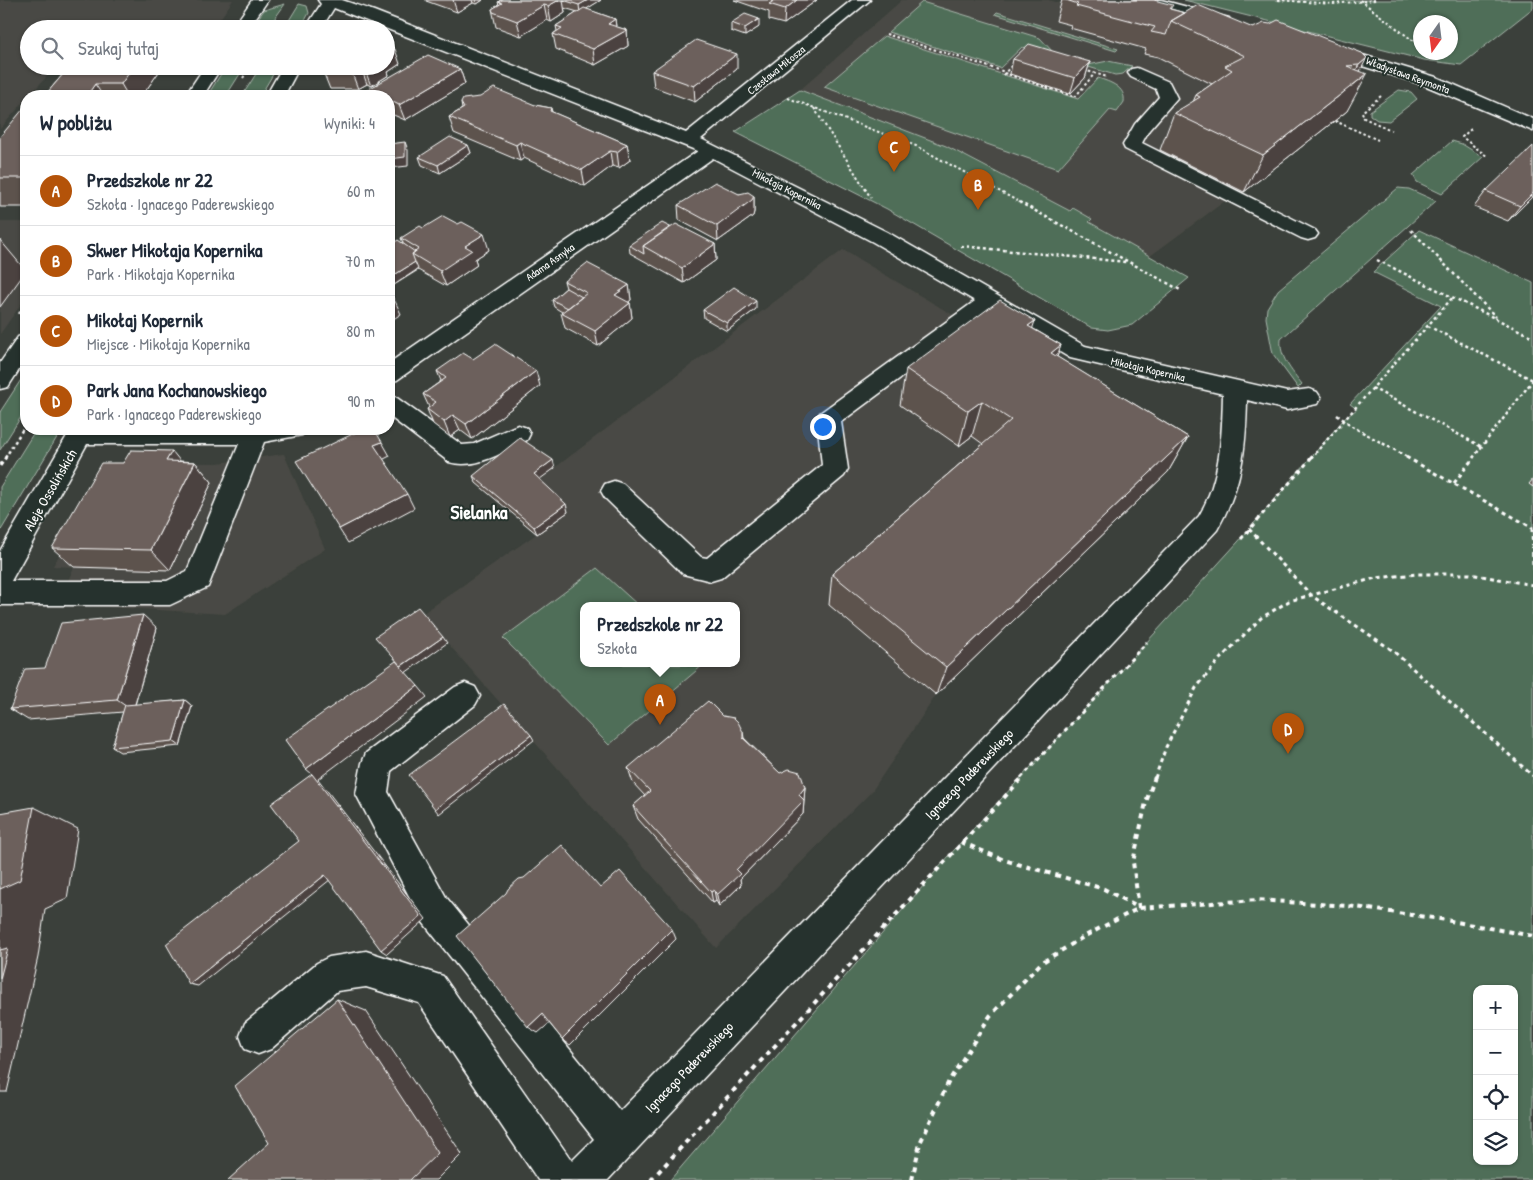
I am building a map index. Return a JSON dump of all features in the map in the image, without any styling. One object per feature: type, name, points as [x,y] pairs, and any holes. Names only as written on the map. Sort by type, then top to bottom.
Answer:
[{"type":"street","points":[[246,20],[260,0]]},
{"type":"street","points":[[326,0],[331,0]]},
{"type":"street","points":[[319,20],[331,0]]},
{"type":"street","name":"Mikołaja Kopernika","points":[[331,0],[382,20]]},
{"type":"street","name":"Czesława Miłosza","points":[[689,140],[862,0]]},
{"type":"street","points":[[1142,0],[1238,25]]},
{"type":"street","name":"Mikołaja Kopernika","points":[[395,25],[712,150],[880,237],[1078,352],[1235,389]]},
{"type":"street","name":"Władysława Reymonta","points":[[1314,46],[1430,81],[1533,126]]},
{"type":"street","points":[[1137,73],[1163,86],[1168,98],[1141,128],[1132,146],[1308,234]]},
{"type":"street","points":[[198,90],[208,75]]},
{"type":"street","points":[[278,90],[287,75]]},
{"type":"street","name":"Adama Asnyka","points":[[395,370],[712,150]]},
{"type":"street","points":[[614,491],[693,566],[711,570],[835,469],[829,419],[990,301]]},
{"type":"street","points":[[0,381],[20,351]]},
{"type":"street","points":[[1235,389],[1286,401],[1308,398]]},
{"type":"street","name":"Ignacego Paderewskiego","points":[[582,1180],[1208,523],[1226,492],[1232,459],[1235,389]]},
{"type":"street","points":[[395,408],[458,455],[478,453],[518,434]]},
{"type":"street","name":"Aleje Ossolińskich","points":[[0,576],[80,435]]},
{"type":"street","points":[[0,593],[170,593],[198,579],[255,435]]},
{"type":"street","points":[[465,696],[377,764],[372,794],[434,910],[619,1140]]},
{"type":"street","points":[[258,1036],[329,975],[366,969],[430,989],[561,1180]]},
{"type":"path","points":[[1278,0],[1316,4],[1376,0]]},
{"type":"path","points":[[1360,0],[1413,41]]},
{"type":"path","points":[[886,34],[1075,97],[1095,73]]},
{"type":"path","points":[[1004,73],[1016,62]]},
{"type":"path","points":[[1078,68],[1101,75]]},
{"type":"path","points":[[1383,94],[1362,114],[1364,118],[1391,130]]},
{"type":"path","points":[[786,97],[916,146],[1182,291]]},
{"type":"path","points":[[814,108],[874,203]]},
{"type":"path","points":[[1335,121],[1378,140]]},
{"type":"path","points":[[1471,130],[1462,137],[1488,157]]},
{"type":"path","points":[[1411,230],[1499,321]]},
{"type":"path","points":[[957,246],[1129,263]]},
{"type":"path","points":[[1378,260],[1533,337]]},
{"type":"path","points":[[1238,542],[1453,297]]},
{"type":"path","points":[[1428,326],[1533,380],[1454,483]]},
{"type":"path","points":[[1372,388],[1482,447]]},
{"type":"path","points":[[1308,398],[1344,419],[1355,428],[1533,528],[1531,545],[1533,567]]},
{"type":"path","points":[[0,466],[20,434]]},
{"type":"path","points":[[1249,529],[1312,596],[1361,627],[1392,650],[1533,776]]},
{"type":"path","points":[[1139,908],[1134,862],[1146,802],[1166,747],[1184,708],[1196,688],[1220,659],[1261,618],[1289,601],[1376,578],[1417,574],[1470,574],[1533,585]]},
{"type":"path","points":[[652,1180],[961,842],[1152,637]]},
{"type":"path","points":[[961,842],[1004,860],[1104,889],[1139,908]]},
{"type":"path","points":[[912,1180],[920,1143],[948,1081],[990,1016],[1041,964],[1085,936],[1139,908],[1257,900],[1348,906],[1440,919],[1533,936]]},
{"type":"shaded area","points":[[0,0],[233,0],[219,20],[20,20],[20,75],[48,75],[34,90],[20,90],[20,106],[0,129]]},
{"type":"shaded area","points":[[902,0],[1048,0],[1083,9],[1347,111],[1244,192],[1240,190],[1150,256],[1089,222],[1092,220],[1070,211],[967,156],[800,90]]},
{"type":"shaded area","points":[[0,222],[20,222],[20,306],[0,334]]},
{"type":"shaded area","points":[[843,250],[990,337],[1039,390],[1169,472],[936,695],[872,791],[716,948],[422,614],[568,512],[536,482]]},
{"type":"shaded area","points":[[284,454],[325,549],[225,614],[58,604],[74,567],[53,566],[113,462],[218,463]]},
{"type":"green space","points":[[1184,0],[1533,0],[1533,8],[1461,65],[1424,60],[1458,60],[1458,15],[1413,15],[1413,57]]},
{"type":"green space","points":[[922,2],[1040,38],[1053,52],[1088,65],[1108,61],[1132,66],[1123,74],[1115,75],[1022,47],[1000,68],[888,32]]},
{"type":"green space","points":[[285,4],[274,20],[257,20],[264,10]]},
{"type":"green space","points":[[299,4],[307,6],[309,13],[305,20],[289,20]]},
{"type":"green space","points":[[997,12],[1118,49],[1116,51],[995,14]]},
{"type":"green space","points":[[884,36],[1078,99],[1098,78],[1112,83],[1120,89],[1124,102],[1117,112],[1110,110],[1058,169],[824,87]]},
{"type":"green space","points":[[220,75],[239,75],[230,90],[211,90]]},
{"type":"green space","points":[[255,75],[273,75],[264,90],[246,90]]},
{"type":"green space","points":[[800,90],[946,146],[1070,211],[1073,208],[1092,219],[1089,222],[1189,278],[1132,325],[1108,330],[1092,328],[887,209],[735,132]]},
{"type":"green space","points":[[1399,90],[1411,92],[1417,99],[1389,121],[1377,120],[1370,115],[1370,111]]},
{"type":"green space","points":[[1452,141],[1462,144],[1483,157],[1442,194],[1417,182],[1413,175]]},
{"type":"green space","points":[[1398,188],[1409,189],[1436,201],[1281,339],[1284,358],[1302,384],[1298,388],[1273,354],[1266,318],[1267,308],[1278,290]]},
{"type":"green space","points":[[1419,230],[1533,283],[1533,1180],[670,1180],[961,842],[1238,542],[1344,419],[1357,409],[1350,404],[1441,306],[1373,272]]},
{"type":"green space","points":[[20,381],[20,418],[0,450],[0,412]]},
{"type":"green space","points":[[32,435],[58,435],[0,532],[0,487]]},
{"type":"green space","points":[[597,568],[635,602],[580,602],[580,667],[701,667],[609,745],[503,638]]},
{"type":"building","points":[[502,0],[559,0],[548,6],[544,5],[517,21],[493,12],[492,9],[502,3],[498,2]]},
{"type":"building","points":[[563,0],[588,0],[579,5]]},
{"type":"building","points":[[775,0],[797,0],[785,9],[769,4]]},
{"type":"building","points":[[1066,0],[1154,0],[1173,5],[1170,9],[1185,13],[1171,21],[1166,35],[1151,32],[1155,27],[1076,6],[1078,4]]},
{"type":"building","points":[[1198,5],[1253,28],[1278,20],[1362,53],[1367,58],[1359,65],[1347,66],[1367,74],[1263,155],[1174,113],[1200,97],[1196,95],[1232,70],[1225,66],[1245,56],[1171,21]]},
{"type":"building","points":[[584,8],[615,19],[608,24],[627,30],[593,49],[553,34],[562,28],[556,26]]},
{"type":"building","points":[[745,14],[759,19],[745,28],[731,23]]},
{"type":"building","points":[[696,40],[737,54],[694,86],[652,71]]},
{"type":"building","points":[[1029,44],[1090,62],[1075,78],[1013,59]]},
{"type":"building","points":[[428,55],[460,69],[399,105],[395,103],[395,90],[367,90]]},
{"type":"building","points":[[62,75],[128,75],[121,84],[95,84],[91,90],[50,90]]},
{"type":"building","points":[[494,88],[535,105],[551,108],[550,111],[627,144],[617,152],[610,151],[582,170],[520,142],[516,145],[449,117],[464,108],[461,103],[463,99],[480,97]]},
{"type":"building","points":[[20,113],[20,178],[0,178],[0,137]]},
{"type":"building","points":[[450,137],[468,145],[438,165],[419,157]]},
{"type":"building","points":[[405,142],[405,157],[395,158],[395,143]]},
{"type":"building","points":[[1533,146],[1533,193],[1520,206],[1486,191]]},
{"type":"building","points":[[715,182],[739,194],[748,192],[754,196],[752,200],[717,226],[678,205]]},
{"type":"building","points":[[443,216],[458,224],[462,222],[484,234],[465,246],[472,250],[440,271],[412,254],[419,249],[401,238],[420,226],[423,228]]},
{"type":"building","points":[[662,223],[670,227],[643,246],[644,254],[629,245]]},
{"type":"building","points":[[676,224],[715,244],[682,268],[643,246]]},
{"type":"building","points":[[398,240],[415,252],[412,254],[415,262],[395,274],[395,242]]},
{"type":"building","points":[[587,263],[629,285],[615,295],[630,303],[595,331],[561,313],[587,293],[564,281]]},
{"type":"building","points":[[734,287],[756,301],[727,323],[703,310]]},
{"type":"building","points":[[566,288],[582,297],[568,308],[552,300]]},
{"type":"building","points":[[1000,300],[1035,321],[1028,326],[1061,345],[1051,353],[1188,437],[946,667],[832,574],[1011,420],[982,401],[968,411],[906,369]]},
{"type":"building","points":[[495,344],[536,371],[466,424],[453,415],[444,422],[427,409],[436,402],[423,394],[446,378],[437,371],[463,353],[473,359]]},
{"type":"building","points":[[350,435],[378,435],[382,442],[374,445],[407,494],[339,529],[296,461]]},
{"type":"building","points":[[520,438],[553,460],[534,474],[566,504],[534,527],[473,476]]},
{"type":"building","points":[[131,450],[172,451],[166,461],[195,462],[151,550],[52,548],[101,463],[123,463]]},
{"type":"building","points":[[418,607],[443,637],[401,666],[375,637]]},
{"type":"building","points":[[143,615],[117,700],[10,709],[25,669],[45,668],[61,623]]},
{"type":"building","points":[[396,661],[418,686],[306,769],[285,740]]},
{"type":"building","points":[[185,700],[173,741],[112,747],[125,705]]},
{"type":"building","points":[[708,701],[723,716],[734,718],[738,722],[743,732],[743,738],[780,773],[789,769],[800,772],[805,787],[799,795],[804,800],[736,870],[740,874],[717,895],[714,890],[711,892],[633,806],[650,791],[628,768]]},
{"type":"building","points":[[504,704],[531,735],[435,809],[409,775]]},
{"type":"building","points":[[312,774],[421,916],[381,950],[325,875],[189,984],[166,944],[299,841],[271,804]]},
{"type":"building","points":[[34,807],[20,880],[0,889],[0,813]]},
{"type":"building","points":[[562,845],[600,888],[620,871],[672,929],[562,1039],[542,1014],[528,1027],[457,936],[506,893],[519,879],[524,878]]},
{"type":"building","points":[[8,948],[0,979],[0,950]]},
{"type":"building","points":[[337,999],[438,1153],[410,1180],[228,1180],[269,1143],[235,1086]]},
{"type":"place","name":"Mikołaj Kopernik","points":[[894,172]]},
{"type":"place","name":"Skwer Mikołaja Kopernika","points":[[978,210]]},
{"type":"place","name":"Przedszkole nr 22","points":[[660,725]]},
{"type":"place","name":"Park Jana Kochanowskiego","points":[[1288,754]]},
{"type":"district","name":"Sielanka","points":[[479,512]]}]
